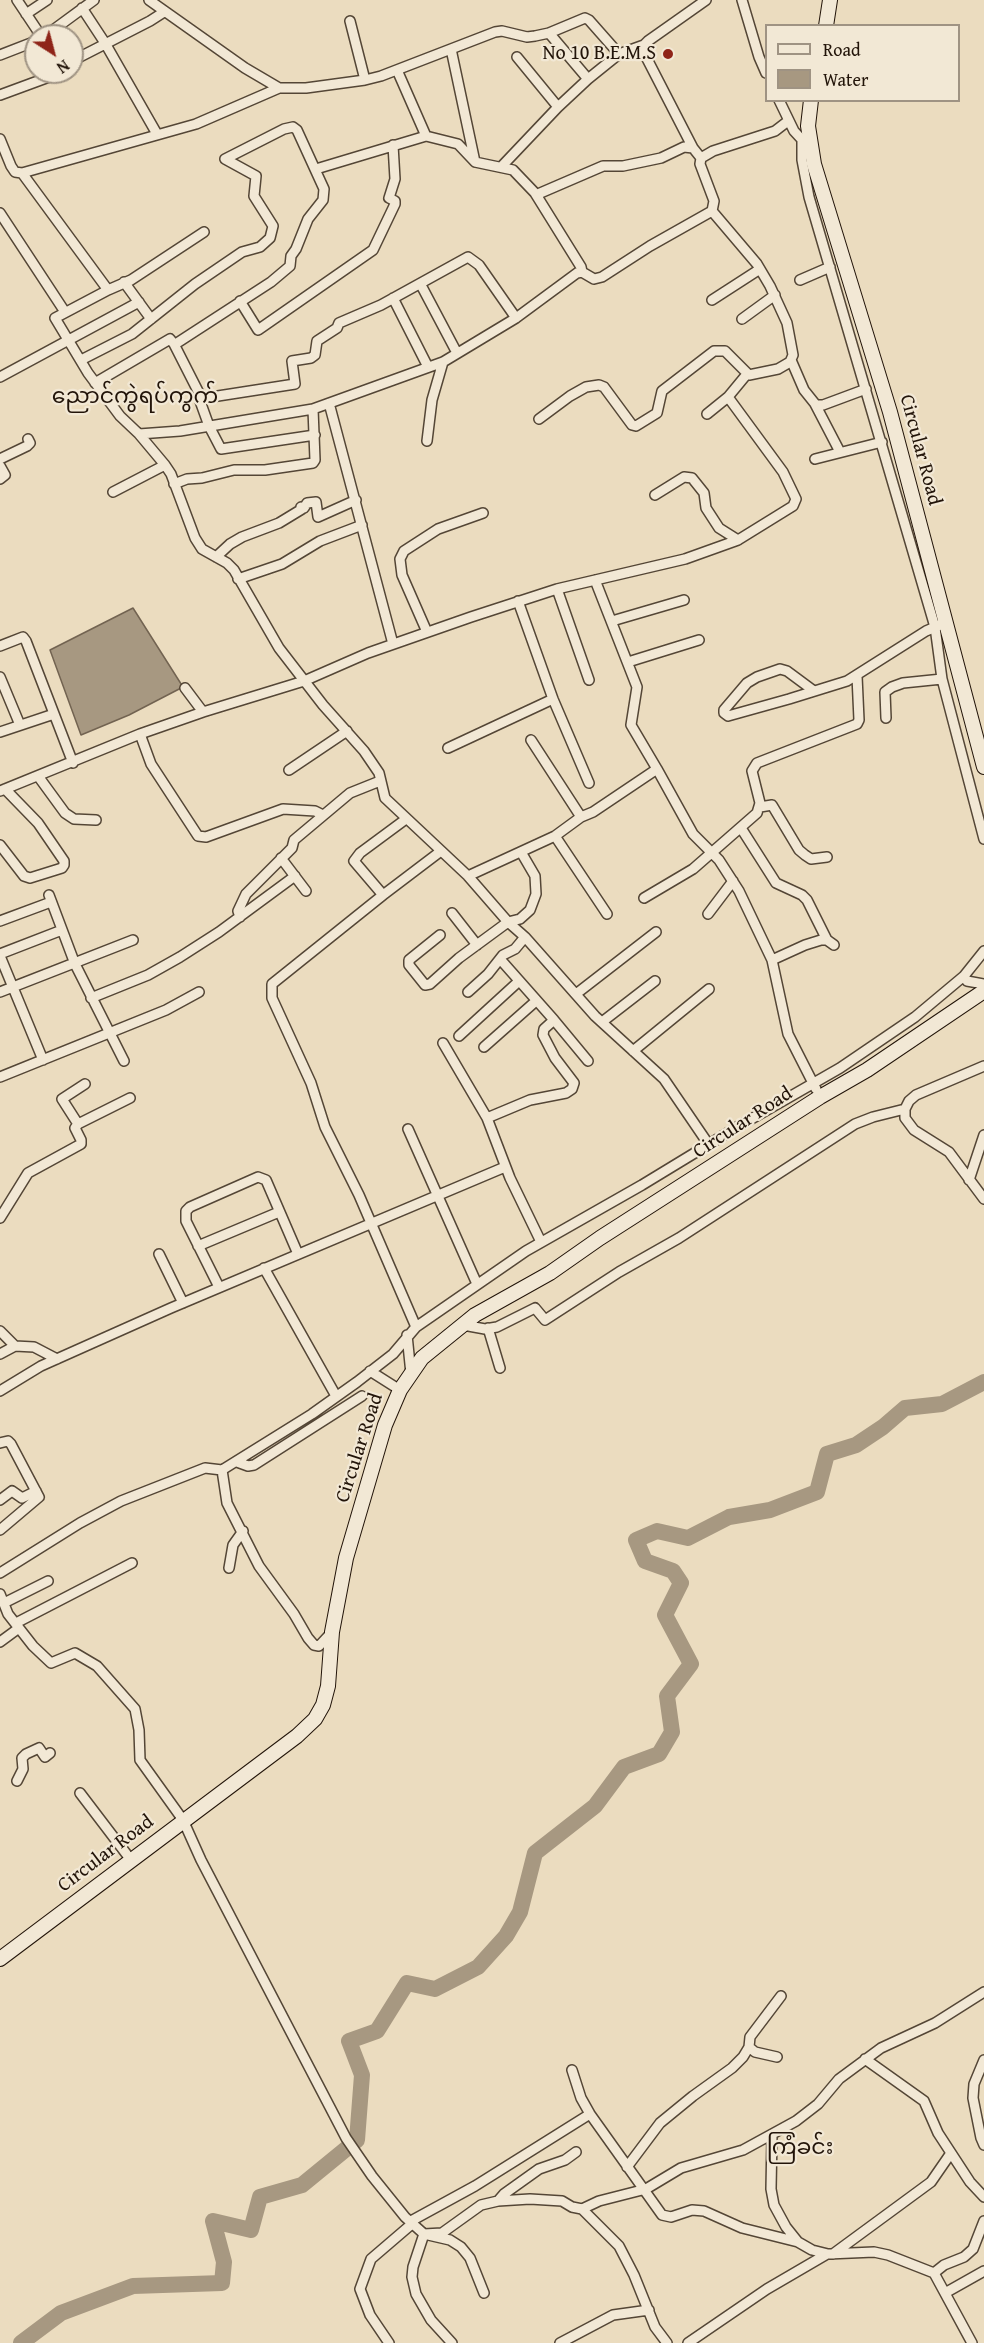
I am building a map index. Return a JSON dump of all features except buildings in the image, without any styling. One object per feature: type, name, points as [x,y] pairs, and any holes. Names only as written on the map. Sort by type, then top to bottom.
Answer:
[{"type":"main road","points":[[826,24],[830,0]]},
{"type":"main road","name":"Circular Road","points":[[811,102],[806,144],[890,412],[940,625],[984,767]]},
{"type":"main road","name":"Circular Road","points":[[0,1959],[297,1736],[315,1719],[323,1705],[328,1686],[332,1632],[346,1558],[385,1425],[400,1390],[422,1358],[475,1315],[550,1273],[817,1090],[867,1070],[984,991]]},
{"type":"street","points":[[17,0],[34,24]]},
{"type":"street","points":[[26,14],[47,0]]},
{"type":"street","points":[[60,24],[94,0]]},
{"type":"street","points":[[149,0],[245,68],[279,88]]},
{"type":"street","points":[[502,166],[588,79],[619,54],[644,45],[706,0]]},
{"type":"street","points":[[741,0],[765,71]]},
{"type":"street","points":[[82,8],[105,43],[157,134]]},
{"type":"street","points":[[84,54],[164,12]]},
{"type":"street","points":[[0,139],[5,163],[15,172],[22,173],[196,123],[279,88],[306,88],[365,80],[495,32],[527,37],[549,33],[585,18],[619,54]]},
{"type":"street","points":[[350,21],[365,80]]},
{"type":"street","points":[[549,33],[588,79]]},
{"type":"street","points":[[140,434],[180,432],[313,409],[443,362],[516,318],[577,273],[582,272],[594,279],[602,277],[650,246],[712,211],[714,205],[700,164],[701,158],[693,148],[643,51],[644,45]]},
{"type":"street","points":[[0,55],[24,46]]},
{"type":"street","points":[[451,49],[475,162]]},
{"type":"street","points":[[517,57],[558,107]]},
{"type":"street","points":[[396,70],[426,136]]},
{"type":"street","points":[[0,95],[30,84]]},
{"type":"street","points":[[780,102],[788,121],[806,144],[802,160],[808,197],[940,625],[942,679],[984,839]]},
{"type":"street","points":[[701,158],[713,151],[775,131],[788,121]]},
{"type":"street","points":[[81,360],[132,334],[195,284],[242,252],[264,244],[273,230],[254,196],[256,176],[225,159],[271,134],[293,127],[300,135],[324,189],[323,200],[308,219],[291,256],[290,266],[271,282],[174,344]]},
{"type":"street","points":[[316,169],[426,136],[458,144],[475,162],[502,166],[516,172],[535,193],[582,272]]},
{"type":"street","points":[[240,302],[258,330],[373,250],[395,204],[395,201],[389,198],[395,179],[393,145]]},
{"type":"street","points":[[535,193],[603,166],[627,165],[661,158],[684,147],[693,148]]},
{"type":"street","points":[[22,173],[108,290]]},
{"type":"street","points":[[712,211],[760,269],[775,295],[787,323],[792,344],[791,360],[804,390],[815,404],[840,452]]},
{"type":"street","points":[[0,213],[65,312]]},
{"type":"street","points":[[204,232],[131,280],[55,318],[95,383],[120,416],[140,434],[171,474],[195,538],[202,549],[227,563],[234,570],[279,648],[379,773],[385,798],[468,876],[602,1022],[664,1078],[709,1145]]},
{"type":"street","points":[[202,399],[295,384],[292,361],[311,358],[315,355],[317,340],[337,328],[339,323],[421,285],[456,262],[468,257],[479,264],[516,318]]},
{"type":"street","points":[[800,280],[830,267]]},
{"type":"street","points":[[712,300],[760,269]]},
{"type":"street","points":[[124,282],[150,319]]},
{"type":"street","points":[[421,285],[458,354]]},
{"type":"street","points":[[742,319],[775,295]]},
{"type":"street","points":[[393,298],[428,367]]},
{"type":"street","points":[[0,377],[139,302]]},
{"type":"street","points":[[95,383],[170,339],[202,399],[201,405],[209,426],[218,444],[224,450],[315,435]]},
{"type":"street","points":[[539,419],[570,396],[596,384],[604,387],[634,426],[639,425],[657,413],[662,391],[718,350],[725,351],[747,374],[752,375],[778,369],[791,360]]},
{"type":"street","points":[[428,441],[432,400],[443,362]]},
{"type":"street","points":[[707,414],[728,397],[747,374]]},
{"type":"street","points":[[815,404],[820,406],[866,389]]},
{"type":"street","points":[[0,845],[24,876],[30,878],[62,868],[64,864],[38,823],[2,790],[140,734],[304,681],[393,644],[518,601],[557,589],[686,559],[738,540],[793,506],[796,499],[783,472],[728,397]]},
{"type":"street","points":[[329,403],[393,644]]},
{"type":"street","points":[[174,484],[187,479],[202,478],[234,470],[265,470],[310,465],[315,460],[313,409]]},
{"type":"street","points":[[0,459],[27,446],[30,443],[28,438]]},
{"type":"street","points":[[815,459],[882,442]]},
{"type":"street","points":[[113,492],[165,465]]},
{"type":"street","points":[[0,466],[5,475],[0,479]]},
{"type":"street","points":[[655,495],[684,477],[692,478],[704,493],[706,508],[719,528],[738,540]]},
{"type":"street","points":[[216,557],[236,540],[279,523],[302,509],[301,507],[304,508],[307,503],[316,502],[318,517],[356,500]]},
{"type":"street","points":[[427,632],[402,574],[400,559],[404,551],[438,529],[483,513]]},
{"type":"street","points":[[238,579],[282,564],[320,541],[362,525]]},
{"type":"street","points":[[595,580],[637,687],[631,725],[693,834],[712,853],[733,881],[772,960],[788,1034],[817,1090]]},
{"type":"street","points":[[557,589],[589,680]]},
{"type":"street","points":[[612,621],[684,600]]},
{"type":"street","points":[[518,601],[553,699],[589,783]]},
{"type":"street","points":[[814,691],[787,671],[780,669],[756,677],[747,683],[724,710],[724,713],[728,716],[814,691],[857,676],[926,631],[940,625]]},
{"type":"street","points":[[0,646],[23,637],[31,648],[73,762]]},
{"type":"street","points":[[628,662],[699,640]]},
{"type":"street","points":[[644,898],[693,869],[757,813],[760,807],[753,767],[765,758],[857,724],[859,720],[857,676]]},
{"type":"street","points":[[0,677],[20,725]]},
{"type":"street","points":[[886,718],[885,692],[892,687],[903,683],[942,679]]},
{"type":"street","points":[[185,688],[203,712]]},
{"type":"street","points":[[448,748],[553,699]]},
{"type":"street","points":[[0,732],[54,714]]},
{"type":"street","points":[[289,770],[347,731]]},
{"type":"street","points":[[140,734],[151,764],[198,836],[206,837],[283,809],[323,815]]},
{"type":"street","points":[[531,740],[581,817]]},
{"type":"street","points":[[468,876],[555,836],[657,769]]},
{"type":"street","points":[[38,776],[64,813],[74,819],[96,820]]},
{"type":"street","points":[[240,917],[238,911],[246,894],[292,848],[294,840],[350,793],[381,781]]},
{"type":"street","points":[[760,807],[772,805],[799,850],[805,855],[811,859],[826,857]]},
{"type":"street","points":[[383,895],[354,861],[360,853],[406,819]]},
{"type":"street","points":[[741,828],[776,883],[802,895],[807,900],[831,943],[805,945],[772,960]]},
{"type":"street","points":[[555,836],[608,914]]},
{"type":"street","points":[[416,1327],[325,1127],[311,1083],[272,998],[272,984],[441,851]]},
{"type":"street","points":[[440,935],[409,960],[409,965],[425,985],[430,984],[507,921],[520,919],[530,910],[536,894],[535,876],[521,852]]},
{"type":"street","points":[[281,858],[306,891]]},
{"type":"street","points":[[91,998],[148,975],[195,948],[295,876]]},
{"type":"street","points":[[708,914],[733,881]]},
{"type":"street","points":[[0,921],[50,898],[75,964],[124,1061]]},
{"type":"street","points":[[452,913],[477,945]]},
{"type":"street","points":[[43,1060],[0,955],[62,930]]},
{"type":"street","points":[[576,994],[656,932]]},
{"type":"street","points":[[468,992],[525,937]]},
{"type":"street","points":[[0,992],[133,940]]},
{"type":"street","points":[[0,1573],[80,1523],[121,1501],[205,1468],[222,1470],[237,1462],[336,1396],[393,1353],[416,1327],[526,1251],[739,1126],[817,1090],[915,1017],[964,975],[984,951]]},
{"type":"street","points":[[500,959],[588,1061]]},
{"type":"street","points":[[964,975],[967,981],[984,984]]},
{"type":"street","points":[[602,1022],[655,981]]},
{"type":"street","points":[[459,1036],[518,982]]},
{"type":"street","points":[[633,1051],[709,989]]},
{"type":"street","points":[[0,1077],[110,1034],[166,1010],[199,992]]},
{"type":"street","points":[[484,1047],[536,1001]]},
{"type":"street","points":[[487,1118],[530,1100],[566,1093],[572,1089],[574,1083],[555,1058],[543,1035],[544,1029],[554,1020]]},
{"type":"street","points":[[442,1043],[487,1118],[505,1167],[542,1242]]},
{"type":"street","points":[[984,1066],[916,1095],[905,1109],[905,1118],[914,1130],[949,1152],[984,1199]]},
{"type":"street","points":[[78,1124],[62,1099],[85,1084]]},
{"type":"street","points":[[0,1218],[28,1173],[81,1144],[75,1128],[78,1124],[130,1098]]},
{"type":"street","points":[[463,1325],[497,1327],[535,1308],[545,1320],[619,1272],[688,1232],[855,1124],[873,1116],[905,1109]]},
{"type":"street","points":[[408,1129],[477,1284]]},
{"type":"street","points":[[969,1180],[984,1135]]},
{"type":"street","points":[[0,1390],[57,1359],[219,1287],[505,1167]]},
{"type":"street","points":[[219,1287],[186,1221],[186,1211],[190,1207],[258,1177],[266,1180],[298,1254]]},
{"type":"street","points":[[198,1246],[279,1212]]},
{"type":"street","points":[[159,1254],[183,1303]]},
{"type":"street","points":[[264,1268],[336,1396]]},
{"type":"street","points":[[488,1328],[500,1368]]},
{"type":"street","points":[[0,1331],[15,1346]]},
{"type":"street","points":[[407,1335],[411,1374]]},
{"type":"street","points":[[0,1354],[15,1346],[34,1347],[57,1359]]},
{"type":"street","points":[[370,1371],[400,1390]]},
{"type":"street","points":[[237,1462],[248,1466],[254,1465],[362,1396]]},
{"type":"street","points":[[0,1443],[8,1441],[39,1497],[0,1530]]},
{"type":"street","points":[[222,1470],[227,1503],[260,1566],[308,1638],[314,1645],[319,1646],[332,1632]]},
{"type":"street","points":[[0,1500],[12,1491],[22,1498],[36,1491]]},
{"type":"street","points":[[229,1568],[233,1545],[243,1531]]},
{"type":"street","points":[[0,1642],[17,1626],[132,1563]]},
{"type":"street","points":[[48,1581],[2,1598],[17,1626],[51,1664],[75,1653],[97,1665],[135,1709],[139,1730],[140,1760],[183,1820],[201,1860],[346,2138],[381,2188],[424,2234],[450,2240],[461,2247],[470,2258],[484,2293]]},
{"type":"street","points":[[17,1781],[23,1769],[22,1758],[26,1754],[39,1748],[45,1756],[50,1753]]},
{"type":"street","points":[[80,1793],[131,1860]]},
{"type":"street","points":[[582,2209],[599,2201],[642,2190],[681,2168],[724,2157],[772,2136],[818,2104],[839,2079],[881,2048],[935,2022],[984,1992]]},
{"type":"street","points":[[627,2167],[660,2123],[743,2057],[749,2047],[750,2037],[781,1996]]},
{"type":"street","points":[[749,2047],[755,2052],[777,2057]]},
{"type":"street","points":[[865,2059],[924,2101],[938,2133],[970,2182],[984,2197]]},
{"type":"street","points":[[984,2060],[974,2084],[973,2098],[984,2145]]},
{"type":"street","points":[[572,2070],[577,2087],[590,2114],[642,2190],[666,2217],[692,2210],[704,2211],[742,2228],[798,2242],[812,2250],[830,2254],[874,2252],[934,2273],[972,2343]]},
{"type":"street","points":[[389,2343],[370,2315],[360,2289],[371,2259],[412,2222],[475,2186],[590,2114]]},
{"type":"street","points":[[772,2136],[771,2188],[774,2205],[786,2227],[798,2242]]},
{"type":"street","points":[[498,2201],[504,2194],[539,2169],[565,2160],[576,2152]]},
{"type":"street","points":[[688,2343],[767,2289],[830,2254],[931,2182],[951,2153]]},
{"type":"street","points":[[424,2234],[442,2233],[482,2205],[498,2201],[530,2199],[562,2201],[582,2209],[619,2246],[656,2327],[667,2343]]},
{"type":"street","points":[[934,2273],[944,2265],[964,2257],[973,2249],[984,2221]]},
{"type":"street","points":[[424,2234],[412,2277],[416,2294],[431,2320],[452,2343]]},
{"type":"street","points":[[945,2293],[984,2271]]},
{"type":"street","points":[[560,2343],[613,2315],[649,2310]]},
{"type":"water","points":[[133,608],[183,687],[129,715],[81,735],[50,650]]},
{"type":"waterway","points":[[21,2343],[61,2313],[133,2286],[222,2283],[224,2262],[213,2221],[251,2230],[260,2197],[302,2185],[357,2140],[362,2075],[349,2041],[377,2031],[407,1983],[435,1989],[478,1967],[506,1936],[520,1912],[535,1853],[595,1806],[624,1767],[659,1754],[672,1732],[667,1696],[691,1664],[665,1615],[681,1583],[673,1571],[645,1561],[636,1540],[657,1531],[688,1538],[729,1517],[770,1510],[817,1492],[827,1454],[856,1445],[883,1427],[905,1408],[942,1404],[984,1382]]},
{"type":"place","name":"No 10 B.E.M.S","points":[[668,54]]},
{"type":"district","name":"ညောင်ကွဲရပ်ကွက်","points":[[135,397]]},
{"type":"district","name":"ကြံခင်း","points":[[800,2148]]}]
